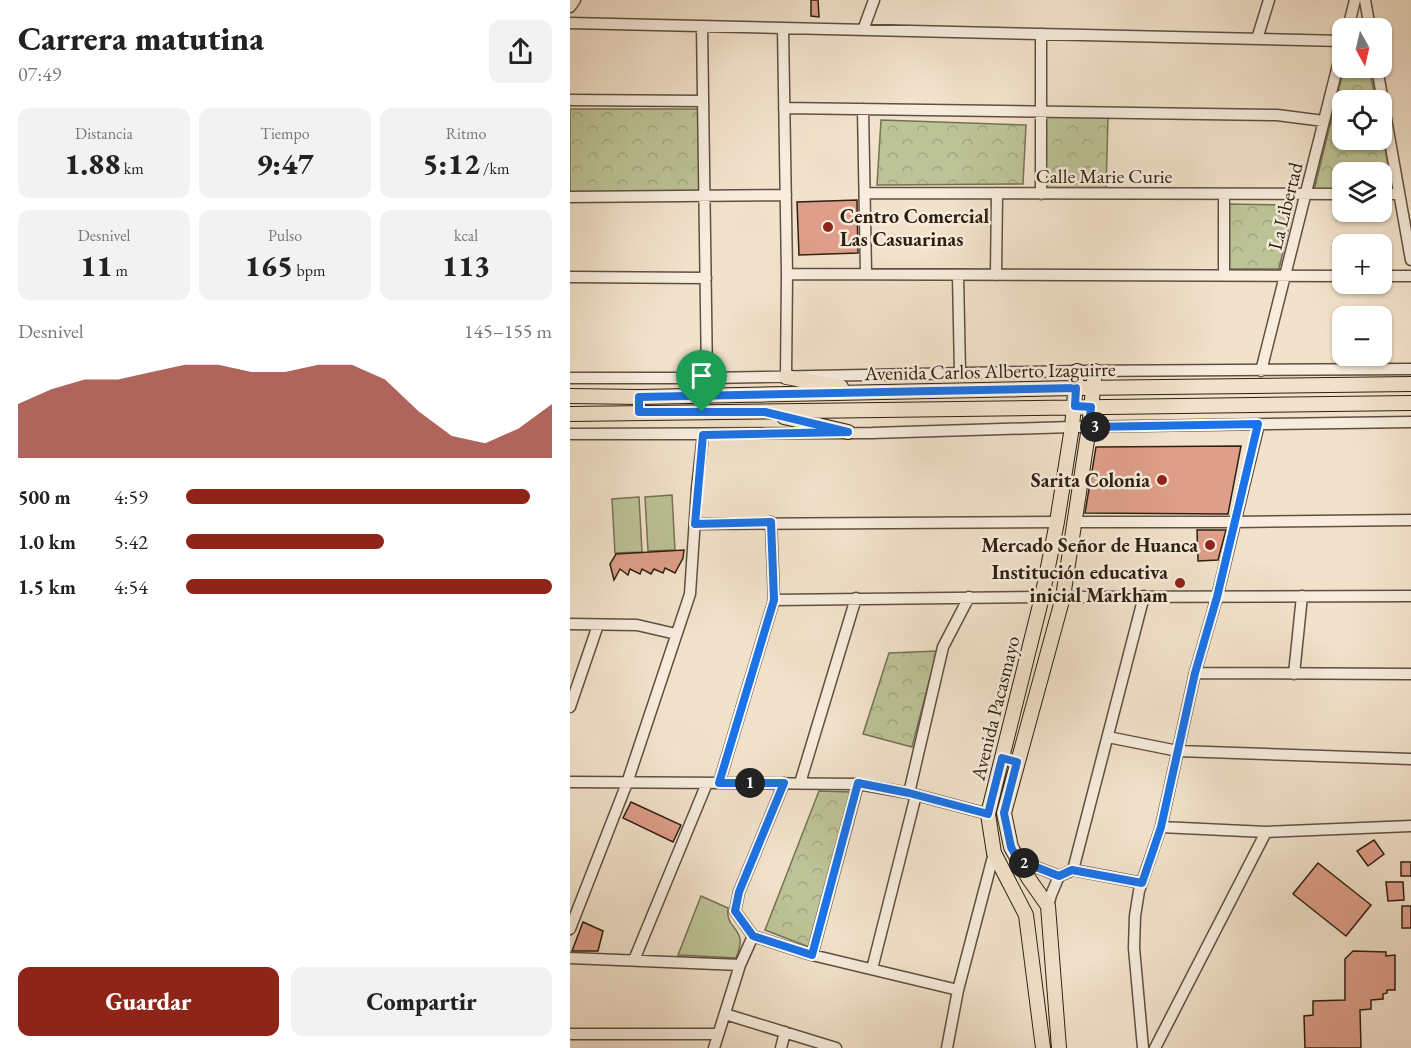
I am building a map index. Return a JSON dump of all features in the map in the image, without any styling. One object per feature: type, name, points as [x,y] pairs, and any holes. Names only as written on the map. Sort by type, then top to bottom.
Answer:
[{"type":"main road","name":"Avenida Pacasmayo","points":[[1043,1048],[1026,915],[994,853],[988,814],[1042,597],[1072,427],[1077,371]]},
{"type":"main road","name":"Avenida Pacasmayo","points":[[1059,1048],[1048,906],[1011,847],[1004,813],[1063,597],[1089,427],[1095,371]]},
{"type":"main road","points":[[786,377],[869,393]]},
{"type":"main road","points":[[1385,384],[1411,377]]},
{"type":"main road","name":"Avenida Carlos Alberto Izaguirre","points":[[570,396],[639,397],[1411,384]]},
{"type":"main road","points":[[639,397],[639,412]]},
{"type":"main road","points":[[1395,403],[1411,408]]},
{"type":"main road","name":"Avenida Carlos Alberto Izaguirre","points":[[570,414],[1411,403]]},
{"type":"main road","points":[[765,412],[848,432]]},
{"type":"main road","points":[[1002,758],[1017,762]]},
{"type":"main road","points":[[1038,1008],[1056,1006]]},
{"type":"street","points":[[570,7],[575,0]]},
{"type":"street","points":[[863,30],[874,0]]},
{"type":"street","points":[[1257,39],[1269,0]]},
{"type":"street","points":[[1350,18],[1355,0]]},
{"type":"street","points":[[1365,0],[1368,18]]},
{"type":"street","points":[[570,23],[1332,41]]},
{"type":"street","points":[[702,26],[707,378]]},
{"type":"street","points":[[783,28],[787,274],[786,377]]},
{"type":"street","points":[[1041,34],[1041,194]]},
{"type":"street","name":"La Libertad","points":[[1261,371],[1335,78]]},
{"type":"street","points":[[1379,78],[1411,260]]},
{"type":"street","points":[[570,100],[703,101]]},
{"type":"street","points":[[784,108],[1277,115],[1324,121]]},
{"type":"street","points":[[863,110],[866,274]]},
{"type":"street","name":"Calle Marie Curie","points":[[865,194],[1332,194]]},
{"type":"street","points":[[996,275],[997,194]]},
{"type":"street","points":[[1224,194],[1224,275]]},
{"type":"street","points":[[1392,194],[1399,194]]},
{"type":"street","points":[[570,197],[786,195]]},
{"type":"street","points":[[787,274],[1332,276]]},
{"type":"street","points":[[958,275],[960,374]]},
{"type":"street","points":[[1392,276],[1411,276]]},
{"type":"street","points":[[570,277],[706,278]]},
{"type":"street","points":[[570,378],[1411,369]]},
{"type":"street","points":[[570,434],[872,433],[1072,427],[1411,422]]},
{"type":"street","points":[[1143,1048],[1134,948],[1135,916],[1142,883],[1161,827],[1195,673],[1217,597],[1258,424]]},
{"type":"street","points":[[570,929],[627,783],[690,594],[703,435]]},
{"type":"street","points":[[1075,522],[1411,520]]},
{"type":"street","points":[[719,783],[774,600],[771,522]]},
{"type":"street","points":[[695,524],[1057,522]]},
{"type":"street","points":[[1072,870],[1144,596]]},
{"type":"street","points":[[1294,674],[1302,596]]},
{"type":"street","points":[[1063,597],[1411,596]]},
{"type":"street","points":[[872,969],[943,647],[969,597]]},
{"type":"street","points":[[774,600],[1042,597]]},
{"type":"street","points":[[800,783],[856,598]]},
{"type":"street","points":[[570,624],[637,625],[676,634]]},
{"type":"street","points":[[570,707],[598,625]]},
{"type":"street","points":[[1195,673],[1411,674]]},
{"type":"street","points":[[1108,737],[1178,751],[1411,759]]},
{"type":"street","points":[[570,782],[858,783],[912,794],[988,814]]},
{"type":"street","points":[[634,960],[707,783]]},
{"type":"street","points":[[784,783],[739,892],[735,908],[736,915],[753,936],[812,955],[958,990]]},
{"type":"street","points":[[812,955],[858,783]]},
{"type":"street","points":[[1161,827],[1266,832],[1411,826]]},
{"type":"street","points":[[1155,1048],[1266,832]]},
{"type":"street","points":[[947,1048],[958,990],[994,853]]},
{"type":"street","points":[[1018,860],[1059,876]]},
{"type":"street","points":[[1048,906],[1059,876],[1072,870],[1142,883]]},
{"type":"street","points":[[714,1048],[740,965],[753,936]]},
{"type":"street","points":[[570,958],[740,965]]},
{"type":"street","points":[[724,1014],[836,1048]]},
{"type":"street","points":[[1141,1026],[1161,1037]]},
{"type":"street","points":[[781,1048],[785,1032]]},
{"type":"street","points":[[570,1034],[718,1034]]},
{"type":"green space","points":[[1342,78],[1371,78],[1374,90],[1339,90]]},
{"type":"green space","points":[[570,109],[699,109],[701,191],[570,193]]},
{"type":"green space","points":[[1044,116],[1108,117],[1106,191],[1045,191]]},
{"type":"green space","points":[[1332,117],[1332,150],[1385,150],[1388,162],[1332,162],[1332,189],[1314,190]]},
{"type":"green space","points":[[881,120],[1026,125],[1023,184],[877,185]]},
{"type":"green space","points":[[1227,204],[1294,205],[1279,269],[1226,269]]},
{"type":"green space","points":[[672,495],[675,550],[648,551],[645,497]]},
{"type":"green space","points":[[639,497],[642,552],[615,553],[612,499]]},
{"type":"green space","points":[[937,651],[912,747],[863,734],[889,653]]},
{"type":"green space","points":[[819,791],[851,792],[809,947],[765,930]]},
{"type":"green space","points":[[701,896],[728,908],[730,922],[740,939],[736,958],[678,955]]},
{"type":"building","points":[[811,0],[818,0],[819,17],[811,16]]},
{"type":"building","name":"Centro Comercial Las Casuarinas","points":[[857,200],[858,253],[799,255],[797,202]]},
{"type":"building","name":"Sarita Colonia","points":[[1241,446],[1228,514],[1085,513],[1096,447]]},
{"type":"building","name":"Mercado Señor de Huanca","points":[[1197,530],[1226,530],[1218,560],[1198,561]]},
{"type":"building","points":[[684,550],[683,558],[675,573],[665,568],[663,573],[654,569],[651,574],[642,569],[640,574],[630,569],[628,575],[620,569],[614,580],[610,564],[616,554]]},
{"type":"building","points":[[631,802],[681,825],[673,842],[623,818]]},
{"type":"building","points":[[1374,840],[1384,854],[1368,866],[1357,851]]},
{"type":"building","points":[[1401,862],[1411,862],[1411,876],[1401,876]]},
{"type":"building","points":[[1318,863],[1371,905],[1346,936],[1293,894]]},
{"type":"building","points":[[1386,882],[1403,882],[1404,900],[1388,901]]},
{"type":"building","points":[[1402,906],[1411,906],[1411,928],[1402,928]]},
{"type":"building","points":[[583,922],[603,931],[598,951],[572,951]]},
{"type":"building","points":[[1353,951],[1386,952],[1386,956],[1395,955],[1395,990],[1387,990],[1387,993],[1383,994],[1383,999],[1371,1000],[1371,1009],[1360,1010],[1361,1048],[1305,1048],[1304,1016],[1313,1015],[1313,1001],[1345,1000],[1345,959]]},
{"type":"place","name":"Centro Comercial Las Casuarinas","points":[[828,227]]},
{"type":"place","name":"Sarita Colonia","points":[[1162,480]]},
{"type":"place","name":"Mercado Señor de Huanca","points":[[1210,545]]},
{"type":"place","name":"Institución educativa inicial Markham","points":[[1180,583]]},
{"type":"route","points":[[1076,388],[1075,406],[1091,407],[1089,427],[1258,424],[1217,597],[1195,673],[1161,827],[1142,883],[1072,870],[1059,876],[1018,860],[1011,847],[1004,813],[1017,762],[1002,758],[988,814],[909,793],[858,783],[812,955],[753,936],[736,915],[735,908],[739,892],[784,783],[719,783],[774,600],[771,522],[695,524],[703,435],[848,432],[765,412],[702,412],[639,412],[639,397],[1076,388]]}]
